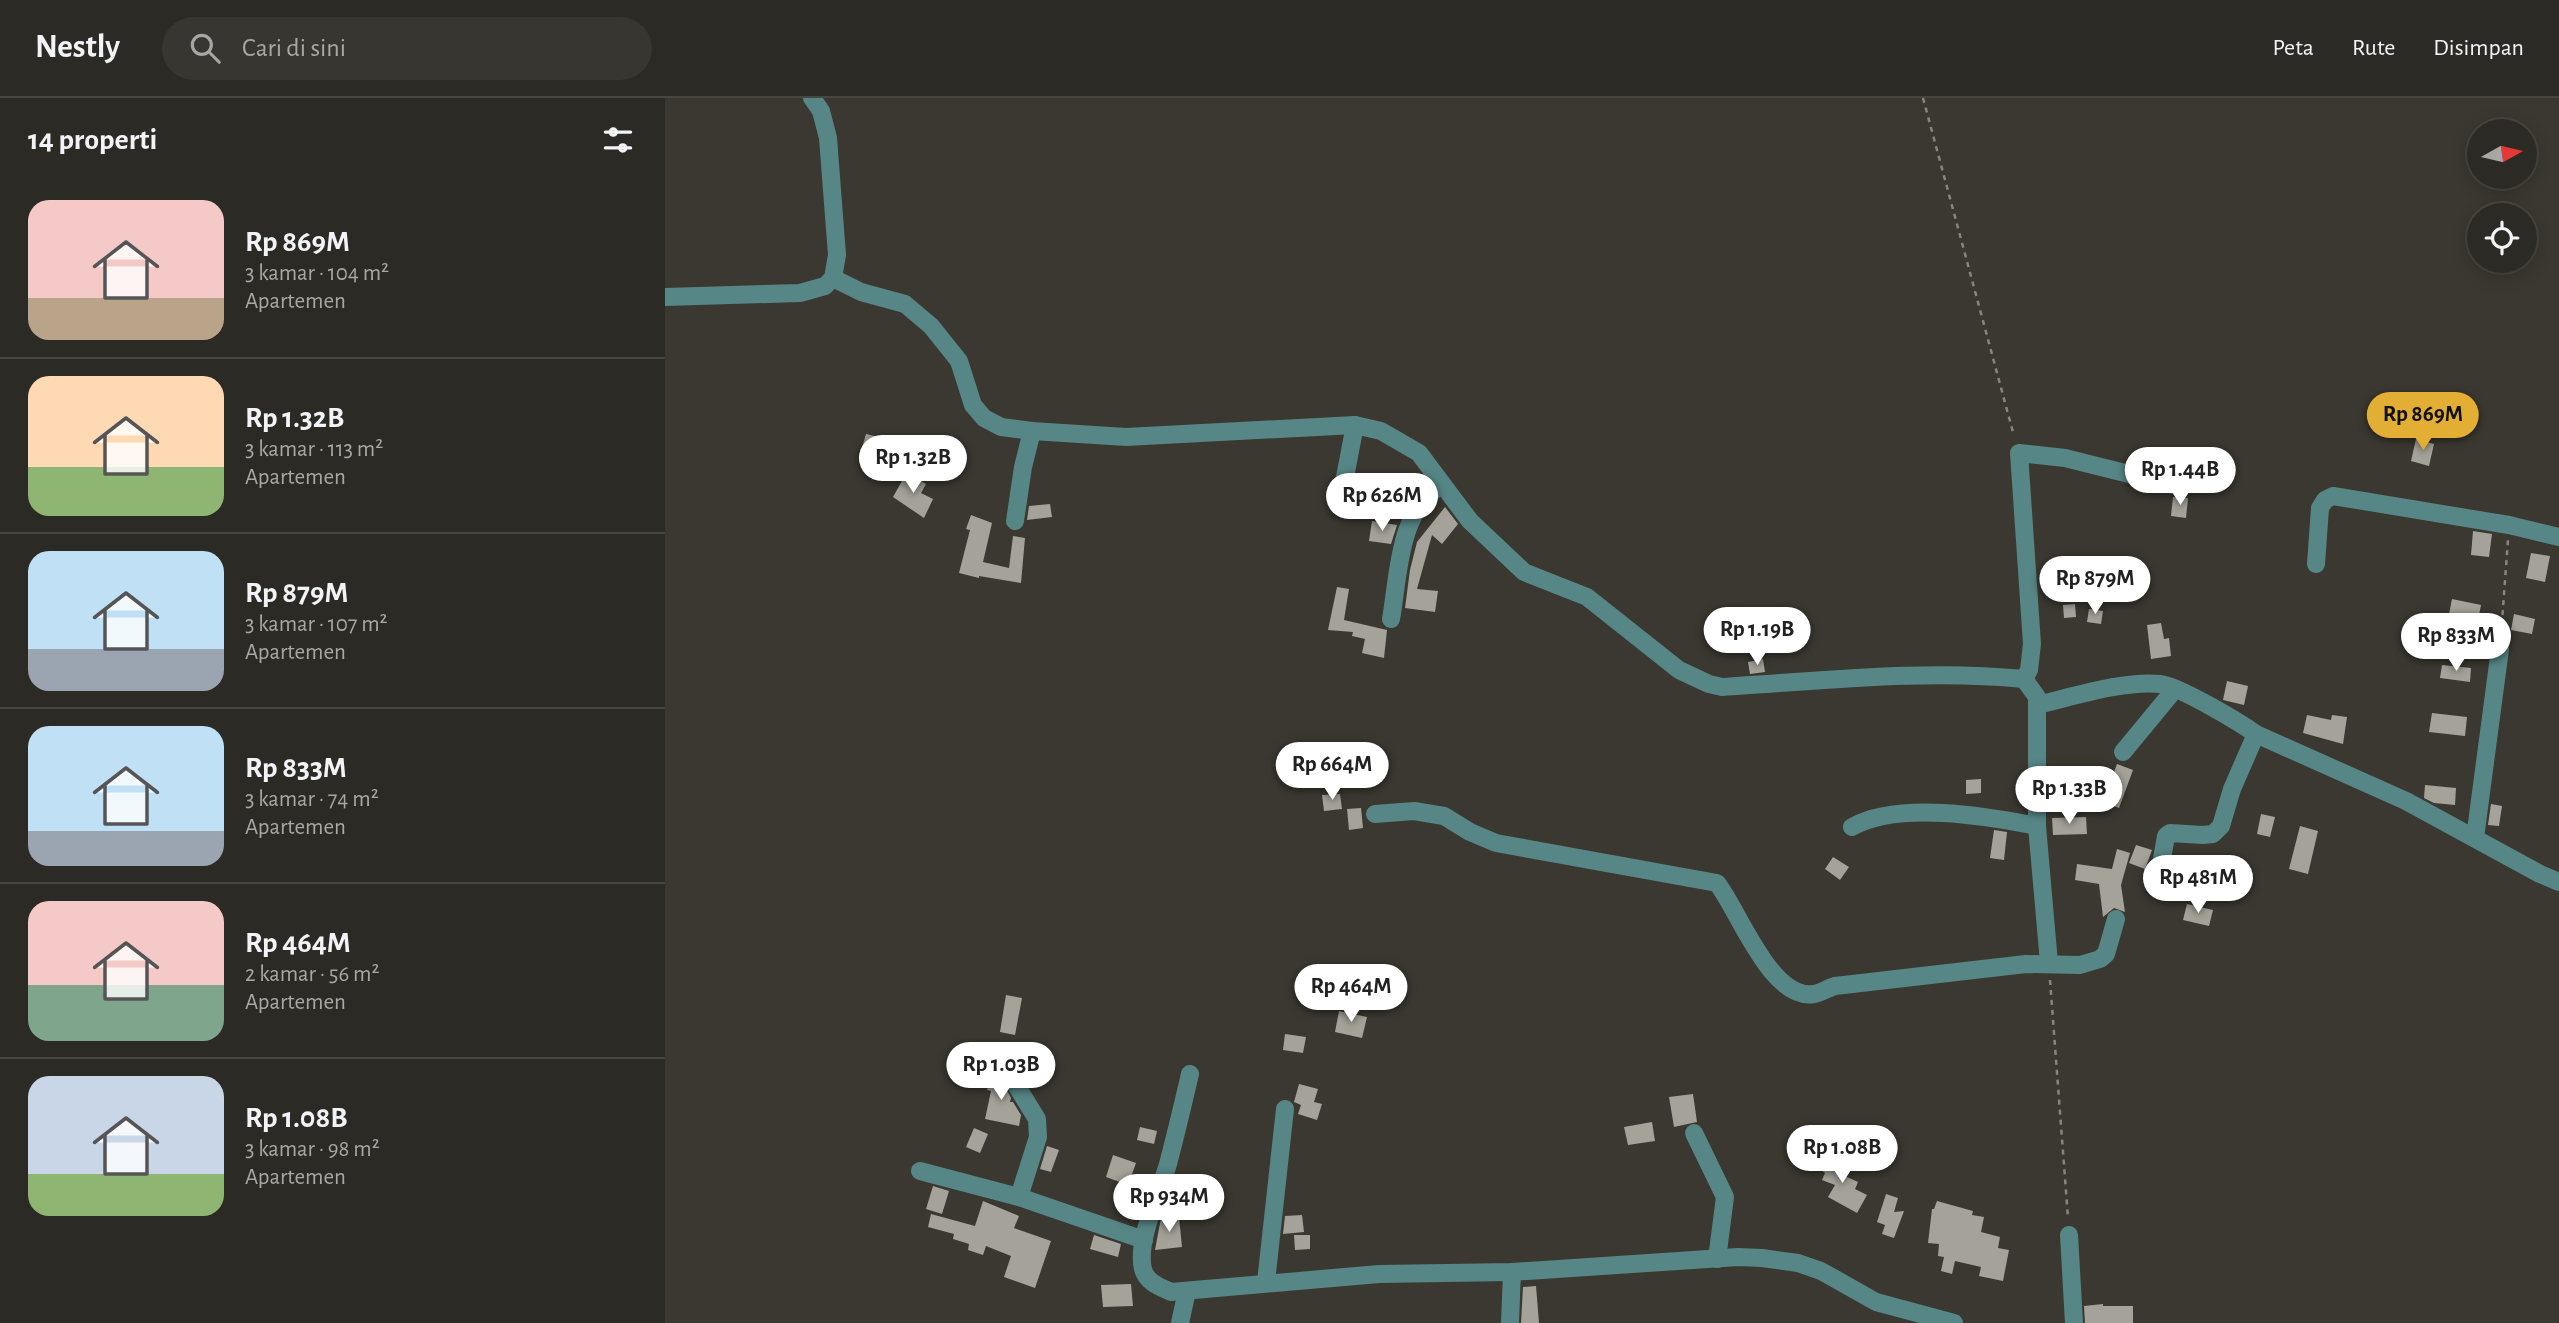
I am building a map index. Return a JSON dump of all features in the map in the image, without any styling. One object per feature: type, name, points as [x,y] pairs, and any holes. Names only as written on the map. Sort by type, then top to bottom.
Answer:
[{"type":"street","points":[[665,297],[800,293],[825,286],[833,278],[837,255],[828,138],[821,111],[812,98]]},
{"type":"street","points":[[833,278],[861,292],[905,304],[931,326],[959,362],[973,405],[983,418],[1002,426],[1033,432],[1126,437],[1355,425],[1381,431],[1419,453],[1470,521],[1524,572],[1587,597],[1679,670],[1709,684],[1722,687],[1971,673],[2024,679],[2033,690],[2037,705],[2037,826],[2049,963]]},
{"type":"street","points":[[1341,498],[1355,425]]},
{"type":"street","points":[[1016,521],[1023,467],[1033,432]]},
{"type":"street","points":[[2024,679],[2032,660],[2032,644],[2019,453],[2065,458],[2181,487]]},
{"type":"street","points":[[1391,619],[1407,529],[1420,504],[1431,491],[1443,485]]},
{"type":"street","points":[[2316,564],[2320,508],[2325,500],[2333,496],[2509,525],[2559,537]]},
{"type":"street","points":[[2475,838],[2500,649]]},
{"type":"street","points":[[2037,705],[2112,687],[2158,684],[2175,689],[2240,722],[2256,734],[2406,801],[2559,882]]},
{"type":"street","points":[[2123,752],[2175,689]]},
{"type":"street","points":[[2158,882],[2166,836],[2170,833],[2213,834],[2221,826],[2232,789],[2256,734]]},
{"type":"street","points":[[1375,814],[1414,811],[1444,816],[1470,832],[1496,843],[1717,883],[1768,966],[1781,982],[1801,993],[1814,994],[1835,986],[2026,964],[2080,965],[2100,959],[2109,947],[2116,919]]},
{"type":"street","points":[[1852,827],[1868,818],[1896,814],[1988,817],[2037,826]]},
{"type":"street","points":[[1190,1074],[1168,1164],[1144,1240],[1143,1272],[1149,1280],[1171,1292],[1379,1273],[1513,1272],[1762,1258],[1798,1263],[1821,1271],[1876,1302],[1893,1316],[1954,1323]]},
{"type":"street","points":[[1016,1085],[1037,1119],[1038,1137],[1019,1197]]},
{"type":"street","points":[[1266,1282],[1285,1109]]},
{"type":"street","points":[[1694,1133],[1725,1197],[1717,1259]]},
{"type":"street","points":[[920,1171],[1019,1197],[1144,1240]]},
{"type":"street","points":[[2069,1235],[2074,1323]]},
{"type":"street","points":[[1510,1323],[1513,1272]]},
{"type":"street","points":[[1180,1323],[1187,1291]]},
{"type":"path","points":[[1923,98],[2019,453]]},
{"type":"path","points":[[2500,649],[2509,525]]},
{"type":"path","points":[[2049,963],[2069,1235]]},
{"type":"building","points":[[866,434],[879,437],[875,451],[862,448]]},
{"type":"building","points":[[2416,439],[2434,444],[2429,466],[2411,461]]},
{"type":"building","points":[[907,472],[926,484],[921,493],[933,499],[924,518],[893,497]]},
{"type":"building","points":[[2173,497],[2188,498],[2186,518],[2171,516]]},
{"type":"building","points":[[1050,504],[1052,517],[1027,520],[1029,506]]},
{"type":"building","points":[[1445,507],[1458,524],[1442,544],[1432,535],[1417,589],[1438,591],[1435,612],[1405,608],[1417,542]]},
{"type":"building","points":[[971,515],[992,523],[983,562],[1009,568],[1013,536],[1025,538],[1021,583],[959,573]]},
{"type":"building","points":[[1372,521],[1397,525],[1391,544],[1369,541]]},
{"type":"building","points":[[2473,531],[2492,534],[2489,557],[2471,555]]},
{"type":"building","points":[[2531,553],[2550,556],[2545,582],[2526,578]]},
{"type":"building","points":[[1337,587],[1349,589],[1344,620],[1387,630],[1384,658],[1362,653],[1365,639],[1352,636],[1353,632],[1328,630]]},
{"type":"building","points":[[2452,599],[2481,605],[2478,620],[2449,614]]},
{"type":"building","points":[[2075,604],[2076,617],[2064,618],[2063,605]]},
{"type":"building","points":[[2089,609],[2103,611],[2101,624],[2087,622]]},
{"type":"building","points":[[2514,614],[2535,619],[2532,634],[2511,630]]},
{"type":"building","points":[[2161,623],[2164,639],[2169,638],[2171,656],[2151,659],[2147,625]]},
{"type":"building","points":[[1763,659],[1765,672],[1750,674],[1748,662]]},
{"type":"building","points":[[2442,665],[2471,668],[2470,682],[2440,678]]},
{"type":"building","points":[[2227,681],[2248,686],[2244,705],[2223,700]]},
{"type":"building","points":[[2432,713],[2467,717],[2465,736],[2429,732]]},
{"type":"building","points":[[2307,715],[2331,720],[2332,715],[2347,717],[2343,744],[2303,733]]},
{"type":"building","points":[[2117,764],[2133,770],[2119,808],[2103,802]]},
{"type":"building","points":[[1981,779],[1981,793],[1966,794],[1966,780]]},
{"type":"building","points":[[2425,785],[2456,788],[2455,805],[2434,803],[2424,798]]},
{"type":"building","points":[[1340,794],[1342,809],[1324,811],[1322,795]]},
{"type":"building","points":[[2491,804],[2502,806],[2499,826],[2488,825]]},
{"type":"building","points":[[1361,808],[1363,828],[1349,830],[1347,809]]},
{"type":"building","points":[[2261,814],[2275,817],[2270,837],[2257,834]]},
{"type":"building","points":[[2086,817],[2087,834],[2053,835],[2052,818]]},
{"type":"building","points":[[2300,826],[2318,831],[2308,874],[2289,869]]},
{"type":"building","points":[[1994,830],[2007,832],[2004,860],[1990,858]]},
{"type":"building","points":[[2136,845],[2152,850],[2145,869],[2129,863]]},
{"type":"building","points":[[2117,849],[2130,853],[2121,885],[2125,912],[2114,908],[2103,917],[2099,884],[2075,880],[2077,864],[2112,869]]},
{"type":"building","points":[[1833,857],[1849,867],[1840,880],[1825,869]]},
{"type":"building","points":[[2187,904],[2213,910],[2209,926],[2183,920]]},
{"type":"building","points":[[1006,995],[1022,998],[1015,1035],[1000,1032]]},
{"type":"building","points":[[1339,1011],[1367,1017],[1362,1038],[1335,1032]]},
{"type":"building","points":[[1285,1034],[1306,1037],[1303,1053],[1283,1050]]},
{"type":"building","points":[[993,1071],[1009,1076],[1005,1086],[1011,1098],[1010,1102],[1013,1102],[1021,1115],[1019,1126],[985,1119],[991,1091],[987,1090]]},
{"type":"building","points":[[1299,1084],[1318,1089],[1314,1102],[1322,1104],[1317,1120],[1298,1114],[1301,1105],[1294,1102]]},
{"type":"building","points":[[1693,1094],[1697,1122],[1674,1127],[1669,1097]]},
{"type":"building","points":[[1652,1122],[1655,1141],[1628,1145],[1624,1127]]},
{"type":"building","points":[[1140,1127],[1157,1131],[1154,1144],[1137,1140]]},
{"type":"building","points":[[974,1128],[988,1134],[980,1153],[966,1147]]},
{"type":"building","points":[[1047,1146],[1059,1150],[1051,1172],[1040,1169]]},
{"type":"building","points":[[1828,1152],[1841,1163],[1834,1171],[1858,1182],[1855,1189],[1867,1195],[1857,1213],[1828,1197],[1835,1185],[1822,1180],[1825,1173],[1819,1168]]},
{"type":"building","points":[[1113,1155],[1136,1163],[1128,1185],[1106,1177]]},
{"type":"building","points":[[933,1186],[949,1191],[942,1214],[926,1209]]},
{"type":"building","points":[[1886,1194],[1898,1198],[1894,1212],[1904,1211],[1894,1238],[1882,1234],[1885,1225],[1877,1222]]},
{"type":"building","points":[[983,1201],[1019,1216],[1014,1228],[1051,1241],[1035,1288],[1004,1277],[1011,1256],[986,1246],[983,1255],[968,1250],[969,1244],[953,1239],[954,1234],[928,1227],[931,1214],[975,1226]]},
{"type":"building","points":[[1937,1201],[1973,1211],[1972,1215],[1984,1217],[1981,1232],[2000,1237],[1998,1248],[2009,1250],[2003,1281],[1979,1276],[1981,1267],[1955,1261],[1952,1274],[1941,1271],[1944,1257],[1938,1256],[1939,1244],[1928,1243],[1932,1209]]},
{"type":"building","points":[[1302,1215],[1304,1232],[1283,1234],[1285,1216]]},
{"type":"building","points":[[1179,1217],[1182,1247],[1155,1250],[1161,1218]]},
{"type":"building","points":[[1094,1235],[1121,1244],[1118,1257],[1090,1249]]},
{"type":"building","points":[[1294,1235],[1310,1235],[1310,1249],[1295,1250]]},
{"type":"building","points":[[1131,1284],[1133,1306],[1103,1307],[1101,1285]]},
{"type":"building","points":[[1536,1286],[1539,1323],[1521,1323],[1523,1287]]},
{"type":"building","points":[[2084,1306],[2133,1306],[2133,1323],[2085,1323]]}]
